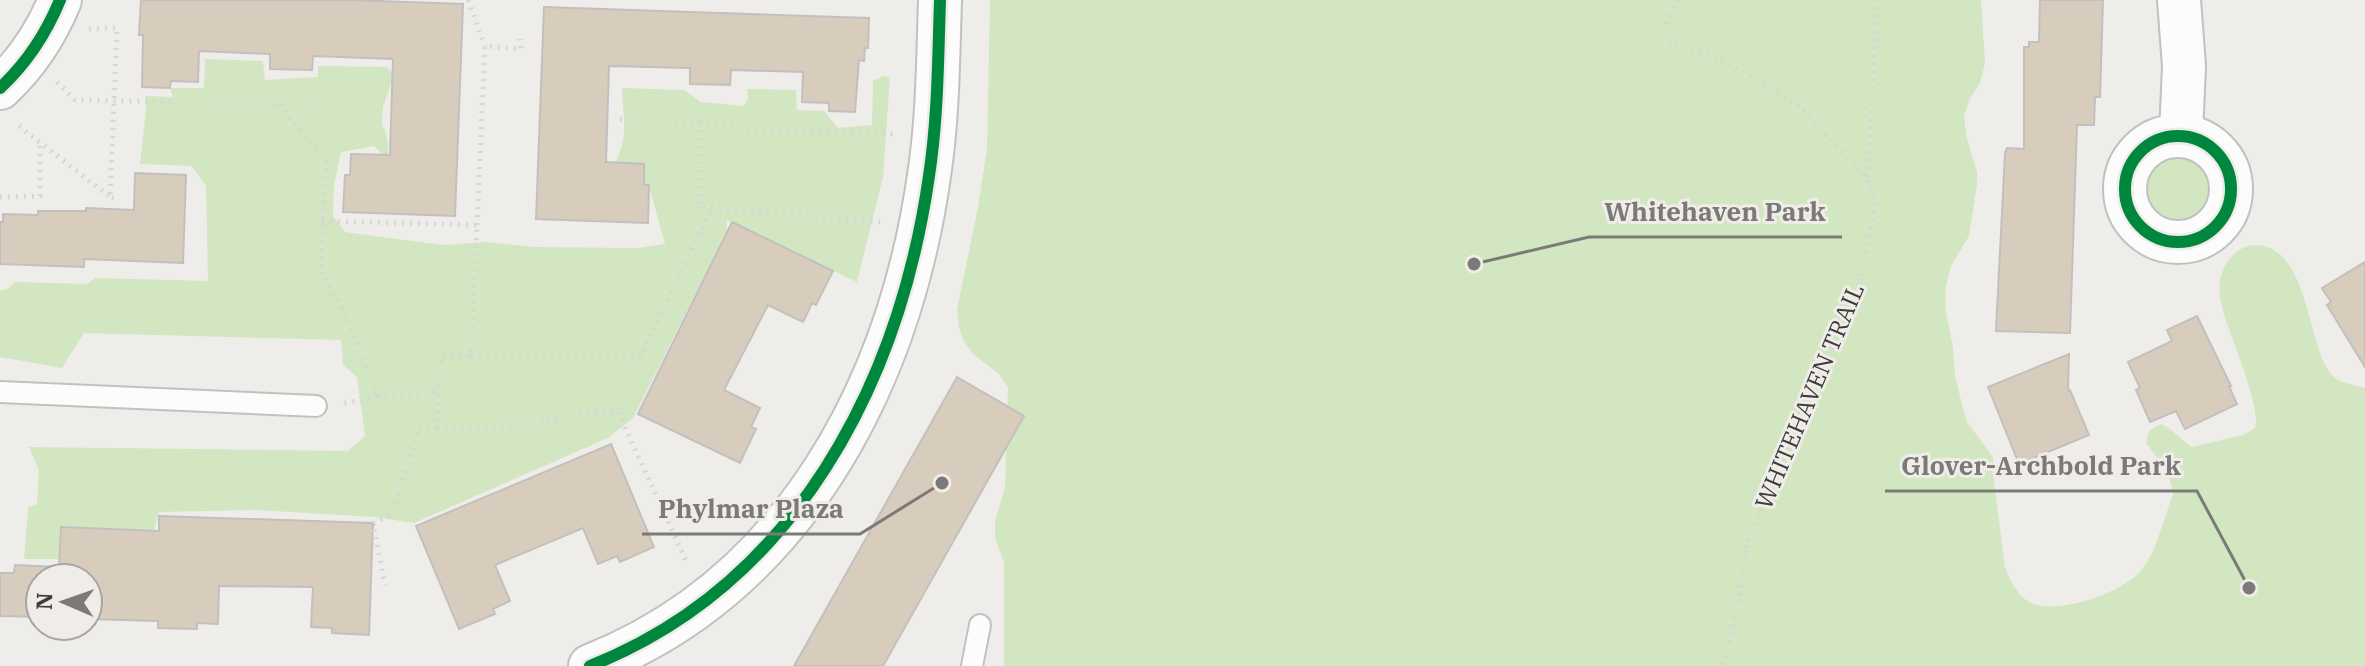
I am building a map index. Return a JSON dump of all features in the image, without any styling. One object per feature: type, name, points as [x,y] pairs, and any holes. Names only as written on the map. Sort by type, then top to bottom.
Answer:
[{"type":"street","points":[[0,88],[40,41],[60,0]]},
{"type":"street","points":[[590,666],[657,634],[724,587],[777,535],[833,458],[870,385],[901,300],[921,225],[934,138],[940,0]]},
{"type":"street","points":[[2179,0],[2184,66],[2181,135]]},
{"type":"lane","points":[[0,392],[316,406]]},
{"type":"lane","points":[[972,666],[980,625]]},
{"type":"path","points":[[468,0],[485,46],[471,356]]},
{"type":"path","points":[[1677,0],[1663,31],[1665,41],[1729,63],[1797,104],[1868,178]]},
{"type":"path","points":[[89,29],[117,28],[110,198]]},
{"type":"path","points":[[485,46],[521,49],[520,39]]},
{"type":"path","points":[[57,82],[75,100],[353,106]]},
{"type":"path","points":[[279,105],[326,162],[321,273],[345,313],[377,396]]},
{"type":"path","points":[[620,119],[706,122],[715,127],[894,134]]},
{"type":"path","points":[[700,122],[699,206],[880,222]]},
{"type":"path","points":[[19,126],[110,198],[118,198]]},
{"type":"path","points":[[0,197],[40,196],[40,143]]},
{"type":"path","points":[[437,428],[442,356],[640,357],[712,207]]},
{"type":"path","points":[[322,221],[477,225]]},
{"type":"path","points":[[316,406],[330,407],[377,396],[438,392]]},
{"type":"path","points":[[385,585],[373,524],[391,514],[420,427],[486,429],[617,410],[689,567]]},
{"type":"green space","points":[[990,0],[1981,0],[1985,63],[1980,83],[1964,115],[1977,185],[1969,236],[1951,266],[1945,307],[1964,413],[1967,422],[1993,457],[2005,567],[2014,586],[2029,602],[2057,606],[2092,599],[2125,583],[2138,574],[2150,557],[2173,495],[2167,474],[2146,443],[2149,431],[2160,424],[2192,447],[2243,435],[2255,428],[2250,389],[2223,311],[2219,290],[2221,275],[2228,261],[2240,249],[2255,245],[2272,249],[2285,260],[2295,276],[2321,355],[2331,374],[2344,382],[2365,388],[2365,666],[1004,666],[1004,563],[995,538],[995,522],[1005,487],[1008,387],[998,373],[973,354],[963,340],[957,310],[987,149]]},
{"type":"green space","points":[[205,59],[263,61],[265,80],[318,77],[318,66],[387,67],[394,74],[383,107],[382,125],[386,132],[388,160],[374,146],[341,152],[334,185],[333,216],[345,232],[443,245],[484,242],[535,247],[638,248],[665,244],[649,186],[644,185],[644,164],[615,163],[624,135],[622,88],[684,90],[701,102],[744,106],[748,99],[747,89],[796,90],[797,110],[824,111],[838,128],[872,125],[873,81],[883,76],[890,77],[883,177],[857,282],[727,220],[726,234],[633,418],[608,438],[414,523],[374,517],[256,510],[159,512],[154,530],[61,527],[60,559],[24,559],[28,508],[37,504],[39,470],[29,447],[348,451],[365,436],[357,377],[343,365],[341,340],[84,333],[62,368],[0,357],[0,291],[15,282],[87,284],[95,278],[208,281],[206,186],[192,166],[140,164],[145,96],[173,97],[170,88],[204,88]]},
{"type":"green space","points":[[2176,155],[2199,165],[2209,188],[2199,211],[2176,221],[2153,211],[2143,188],[2153,165]]},
{"type":"building","points":[[141,0],[350,0],[463,4],[455,216],[343,212],[345,175],[350,175],[351,154],[390,155],[393,59],[313,56],[312,70],[270,69],[270,54],[199,51],[198,82],[171,81],[170,88],[142,87],[143,35],[139,35]]},
{"type":"building","points":[[2040,0],[2103,0],[2100,97],[2095,97],[2094,125],[2077,125],[2070,333],[1996,331],[2005,153],[2007,148],[2024,149],[2024,47],[2029,47],[2029,42],[2039,42]]},
{"type":"building","points":[[544,7],[869,18],[868,48],[865,48],[864,61],[859,60],[855,112],[829,111],[829,103],[802,102],[803,72],[731,70],[730,85],[690,84],[690,68],[609,66],[606,162],[644,164],[644,185],[649,185],[648,223],[536,219]]},
{"type":"building","points":[[135,173],[186,175],[183,263],[84,259],[84,267],[0,264],[0,222],[3,222],[3,214],[38,215],[38,211],[86,211],[86,208],[134,210]]},
{"type":"building","points":[[732,222],[833,271],[816,305],[812,303],[803,322],[768,305],[724,390],[760,408],[751,427],[756,429],[740,463],[638,414]]},
{"type":"building","points":[[2365,262],[2365,367],[2327,305],[2331,302],[2322,288]]},
{"type":"building","points":[[2197,316],[2237,404],[2185,429],[2176,411],[2150,422],[2128,362],[2172,341],[2167,330]]},
{"type":"building","points":[[2069,354],[2068,391],[2089,435],[2019,464],[1988,387]]},
{"type":"building","points":[[957,377],[1024,416],[883,666],[794,666]]},
{"type":"building","points":[[611,444],[654,547],[620,562],[617,556],[598,564],[583,528],[495,565],[510,601],[493,609],[495,614],[459,629],[416,526]]},
{"type":"building","points":[[159,516],[373,523],[369,635],[332,633],[332,628],[311,627],[313,587],[219,586],[218,624],[197,623],[197,629],[158,628],[158,621],[104,619],[104,562],[59,562],[61,527],[159,531]]},
{"type":"building","points":[[15,565],[24,565],[24,617],[0,616],[0,573],[14,573]]},
{"type":"cycle path","points":[[0,88],[35,47],[60,0]]},
{"type":"cycle path","points":[[590,666],[662,630],[725,585],[779,530],[825,469],[863,401],[892,329],[914,253],[929,176],[937,88],[940,0]]},
{"type":"cycle path","points":[[2178,136],[2198,140],[2216,151],[2227,169],[2231,189],[2227,209],[2216,227],[2198,238],[2178,242],[2158,238],[2140,227],[2129,209],[2125,189],[2129,169],[2140,151],[2158,140],[2178,136]]},
{"type":"place","name":"Whitehaven Park","points":[[1474,264]]},
{"type":"place","name":"Phylmar Plaza","points":[[942,483]]},
{"type":"place","name":"Glover-Archbold Park","points":[[2249,588]]}]
